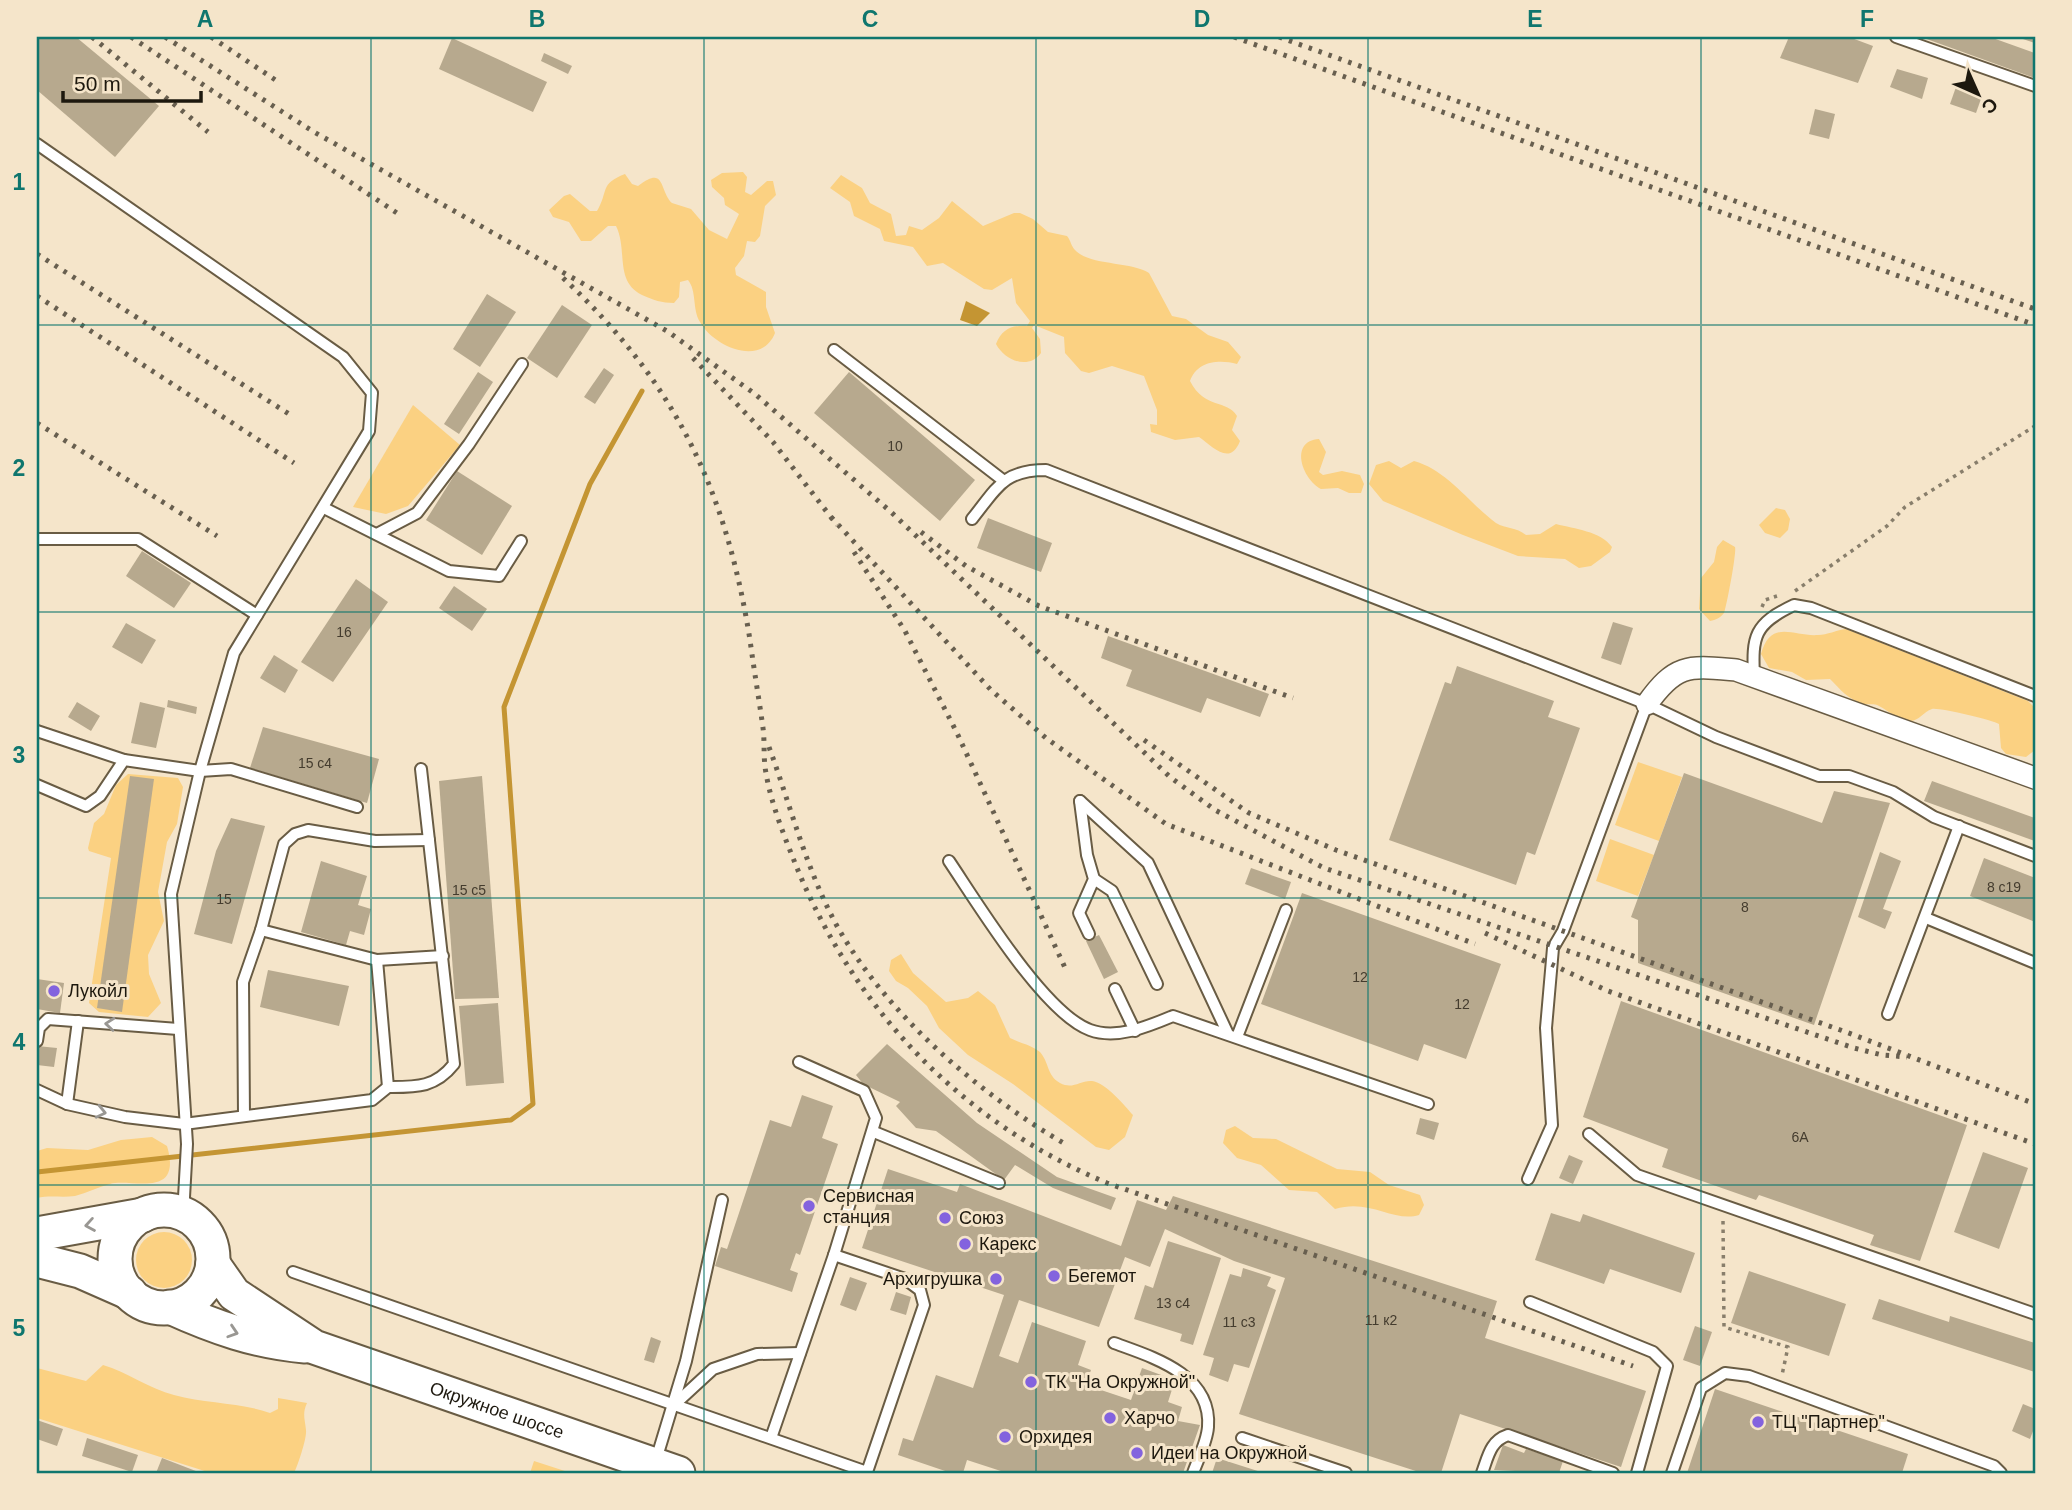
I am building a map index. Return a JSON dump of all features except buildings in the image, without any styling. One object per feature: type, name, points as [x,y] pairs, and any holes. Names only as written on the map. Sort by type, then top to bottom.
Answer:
[{"type":"main road","points":[[37,1234],[163,1211],[183,1215],[206,1234],[214,1264],[200,1293],[191,1300],[170,1307],[148,1304],[80,1271],[37,1260]]},
{"type":"main road","points":[[130,1293],[118,1277],[116,1246],[126,1228],[143,1216]]},
{"type":"main road","name":"Окружное шоссе","points":[[214,1264],[234,1294],[314,1347],[662,1471]]},
{"type":"main road","name":"Окружное шоссе","points":[[170,1307],[206,1324],[267,1343],[314,1347]]},
{"type":"street","points":[[1647,704],[1665,678],[1696,667],[1736,670],[2035,778]]},
{"type":"lane","points":[[1896,37],[2035,86]]},
{"type":"lane","points":[[37,144],[343,357],[372,393],[369,431],[233,653],[200,771],[171,894],[187,1144],[183,1215]]},
{"type":"lane","points":[[834,349],[1004,481]]},
{"type":"lane","points":[[377,534],[417,513],[469,444],[522,364]]},
{"type":"lane","points":[[972,519],[1004,481],[1023,470],[1046,470],[1647,704],[1716,737],[1819,776],[1849,775],[1893,792],[1934,817],[2035,856]]},
{"type":"lane","points":[[324,508],[449,571],[499,576],[521,541]]},
{"type":"lane","points":[[37,539],[138,539],[257,615]]},
{"type":"lane","points":[[1754,677],[1753,642],[1763,625],[1794,605],[1811,608],[2035,696]]},
{"type":"lane","points":[[1528,1179],[1552,1125],[1546,1028],[1553,948],[1563,930],[1647,704]]},
{"type":"lane","points":[[37,731],[124,760],[200,771],[231,769],[357,807]]},
{"type":"lane","points":[[37,785],[86,807],[100,796],[124,760]]},
{"type":"lane","points":[[37,1090],[67,1104],[125,1117],[184,1124],[372,1100],[388,1087],[424,1087],[444,1076],[454,1064],[421,769]]},
{"type":"lane","points":[[1157,984],[1112,891],[1094,879],[1087,856],[1080,801],[1149,863],[1233,1035]]},
{"type":"lane","points":[[1888,1014],[1959,826]]},
{"type":"lane","points":[[244,1116],[243,982],[261,930],[284,844],[295,834],[308,830],[375,841],[429,840]]},
{"type":"lane","points":[[949,861],[996,932],[1062,1014],[1092,1031],[1135,1031],[1173,1016],[1427,1104]]},
{"type":"lane","points":[[1089,934],[1079,913],[1094,879]]},
{"type":"lane","points":[[1233,1035],[1286,910]]},
{"type":"lane","points":[[1926,918],[2035,963]]},
{"type":"lane","points":[[261,930],[377,960],[443,956]]},
{"type":"lane","points":[[377,960],[388,1087]]},
{"type":"lane","points":[[1115,989],[1135,1031]]},
{"type":"lane","points":[[37,1041],[38,1028],[48,1019],[178,1029]]},
{"type":"lane","points":[[67,1104],[78,1021]]},
{"type":"lane","points":[[771,1437],[834,1255],[874,1132],[876,1118],[864,1091],[799,1062]]},
{"type":"lane","points":[[874,1132],[999,1183]]},
{"type":"lane","points":[[1589,1134],[1637,1175],[2035,1314]]},
{"type":"lane","points":[[662,1471],[671,1406],[686,1361],[722,1200]]},
{"type":"lane","points":[[293,1272],[868,1473],[924,1305],[920,1290],[905,1279],[834,1255]]},
{"type":"lane","points":[[1530,1302],[1653,1352],[1667,1366],[1637,1473]]},
{"type":"lane","points":[[1114,1343],[1169,1364],[1193,1385],[1206,1412],[1208,1424],[1193,1473]]},
{"type":"lane","points":[[671,1406],[713,1369],[757,1354],[800,1353]]},
{"type":"lane","points":[[1672,1473],[1701,1388],[1726,1373],[1779,1387],[1994,1466],[2001,1473]]},
{"type":"lane","points":[[1482,1473],[1491,1447],[1499,1438],[1508,1436],[1613,1473]]},
{"type":"lane","points":[[1242,1438],[1346,1473]]},
{"type":"path","points":[[1760,612],[1765,600],[1797,590],[1887,526],[1905,508],[2035,426]]},
{"type":"path","points":[[1722,1205],[1724,1327],[1788,1347],[1779,1387]]},
{"type":"shaded area","points":[[743,172],[747,177],[745,192],[751,195],[767,181],[773,181],[776,195],[765,206],[760,236],[755,242],[747,241],[744,256],[735,268],[736,275],[766,292],[766,307],[775,333],[768,344],[749,351],[726,345],[706,331],[696,312],[693,289],[688,280],[680,282],[679,297],[674,303],[654,300],[633,289],[625,273],[616,226],[608,226],[591,241],[581,241],[569,222],[553,217],[549,210],[570,194],[590,211],[597,211],[611,181],[625,174],[632,184],[638,186],[653,178],[661,182],[672,203],[691,209],[709,230],[727,239],[739,214],[725,205],[724,198],[712,187],[711,180],[722,173]]},
{"type":"shaded area","points":[[841,175],[862,188],[870,203],[891,214],[896,236],[906,235],[909,226],[922,230],[939,218],[952,201],[983,226],[1020,213],[1033,219],[1048,232],[1067,236],[1074,248],[1090,259],[1149,273],[1172,316],[1186,319],[1208,335],[1228,342],[1241,357],[1237,364],[1209,363],[1198,369],[1190,381],[1202,396],[1228,407],[1237,416],[1232,430],[1240,441],[1236,449],[1226,454],[1199,437],[1175,440],[1151,432],[1150,424],[1157,425],[1157,410],[1144,376],[1112,366],[1089,373],[1081,371],[1065,353],[1064,337],[1034,325],[1032,328],[1040,339],[1041,353],[1024,362],[1005,355],[996,344],[1001,335],[1012,327],[1027,326],[1030,321],[1016,303],[1012,278],[992,290],[984,289],[943,263],[927,266],[913,247],[884,241],[880,229],[854,216],[850,202],[830,188]]},
{"type":"shaded area","points":[[966,301],[990,313],[977,326],[960,320]]},
{"type":"shaded area","points":[[413,405],[460,445],[408,506],[386,514],[353,507]]},
{"type":"shaded area","points":[[1319,439],[1326,452],[1319,472],[1323,475],[1342,471],[1360,475],[1364,484],[1361,493],[1349,493],[1338,488],[1321,489],[1308,477],[1301,453],[1310,441]]},
{"type":"shaded area","points":[[1389,461],[1401,468],[1414,461],[1426,465],[1500,525],[1526,535],[1540,534],[1556,524],[1594,534],[1612,547],[1610,552],[1591,566],[1579,568],[1565,559],[1518,556],[1463,535],[1383,501],[1369,484],[1376,465]]},
{"type":"shaded area","points":[[1776,508],[1785,510],[1790,519],[1788,530],[1780,538],[1765,533],[1759,525]]},
{"type":"shaded area","points":[[1723,540],[1735,547],[1733,569],[1724,613],[1710,621],[1699,609],[1701,578],[1714,562],[1717,547]]},
{"type":"shaded area","points":[[1846,629],[2028,701],[2035,708],[2035,750],[2026,757],[2006,754],[2001,748],[1999,724],[1965,714],[1932,709],[1915,720],[1904,720],[1877,705],[1853,700],[1830,679],[1806,680],[1792,672],[1769,668],[1761,654],[1765,643],[1777,633],[1818,635]]},
{"type":"shaded area","points":[[1638,762],[1682,777],[1659,841],[1615,825]]},
{"type":"shaded area","points":[[128,774],[178,778],[183,787],[177,824],[167,842],[158,892],[164,921],[148,955],[149,974],[161,1003],[148,1017],[99,1012],[89,1003],[111,858],[89,851],[88,848],[94,823],[104,814],[116,785]]},
{"type":"shaded area","points":[[1610,839],[1654,855],[1638,896],[1596,881]]},
{"type":"shaded area","points":[[901,954],[913,973],[946,1002],[968,998],[978,991],[995,1005],[1010,1038],[1040,1052],[1053,1077],[1060,1083],[1069,1086],[1092,1081],[1109,1090],[1133,1115],[1125,1137],[1109,1150],[1096,1147],[1013,1084],[968,1055],[939,1028],[927,1006],[896,981],[889,971],[891,960]]},
{"type":"shaded area","points":[[1235,1126],[1253,1138],[1276,1139],[1337,1169],[1370,1172],[1389,1185],[1420,1195],[1424,1205],[1419,1215],[1410,1217],[1359,1206],[1335,1209],[1317,1192],[1289,1190],[1261,1165],[1237,1158],[1223,1143],[1226,1130]]},
{"type":"shaded area","points":[[152,1137],[167,1146],[170,1163],[168,1174],[162,1180],[141,1184],[110,1184],[75,1196],[37,1198],[37,1151],[47,1148],[88,1150],[121,1140]]},
{"type":"shaded area","points":[[164,1232],[175,1234],[184,1240],[190,1249],[190,1271],[184,1280],[175,1286],[164,1288],[153,1286],[144,1280],[138,1271],[136,1260],[138,1249],[144,1240],[153,1234]]},
{"type":"shaded area","points":[[103,1365],[156,1389],[186,1398],[270,1413],[278,1409],[278,1398],[307,1403],[304,1413],[305,1439],[294,1473],[211,1473],[37,1418],[37,1368],[86,1381]]},
{"type":"shaded area","points":[[534,1461],[571,1473],[530,1473]]},
{"type":"waterway","points":[[37,1172],[511,1120],[533,1104],[504,707],[590,484],[642,391]]},
{"type":"railway","points":[[92,37],[208,132]]},
{"type":"railway","points":[[131,37],[397,213]]},
{"type":"railway","points":[[165,37],[314,132],[667,331],[755,394],[891,512],[1170,777],[1215,810],[1324,868],[1854,1048],[1882,1055],[1907,1057]]},
{"type":"railway","points":[[211,37],[280,83]]},
{"type":"railway","points":[[1234,37],[2035,325]]},
{"type":"railway","points":[[1279,37],[2035,309]]},
{"type":"railway","points":[[37,254],[289,414]]},
{"type":"railway","points":[[563,278],[637,358],[690,442],[727,535],[740,586],[763,728],[766,773],[783,833],[822,921],[850,970],[883,1015],[920,1057],[961,1095],[1006,1128],[1055,1158],[1107,1183],[1633,1366]]},
{"type":"railway","points":[[37,296],[294,463]]},
{"type":"railway","points":[[693,358],[773,442],[837,525]]},
{"type":"railway","points":[[37,423],[217,536]]},
{"type":"railway","points":[[831,517],[991,690],[1046,738],[1166,824],[1475,944]]},
{"type":"railway","points":[[921,532],[966,566],[1039,606],[1293,698]]},
{"type":"railway","points":[[854,552],[905,631],[957,733],[1067,972]]},
{"type":"railway","points":[[1144,740],[1249,813],[1336,850],[1846,1032],[2035,1104]]},
{"type":"railway","points":[[769,747],[816,882],[837,926],[858,959],[908,1021],[937,1049],[999,1101],[1065,1144]]},
{"type":"railway","points":[[1485,933],[1608,991],[2035,1144]]},
{"type":"place","name":"Лукойл","points":[[54,991]]},
{"type":"place","name":"Сервисная станция","points":[[809,1206]]},
{"type":"place","name":"Союз","points":[[945,1218]]},
{"type":"place","name":"Карекс","points":[[965,1244]]},
{"type":"place","name":"Бегемот","points":[[1054,1276]]},
{"type":"place","name":"Архигрушка","points":[[996,1279]]},
{"type":"place","name":"ТК \"На Окружной\"","points":[[1031,1382]]},
{"type":"place","name":"Харчо","points":[[1110,1418]]},
{"type":"place","name":"ТЦ \"Партнер\"","points":[[1758,1422]]},
{"type":"place","name":"Орхидея","points":[[1005,1437]]},
{"type":"place","name":"Идеи на Окружной","points":[[1137,1453]]}]
